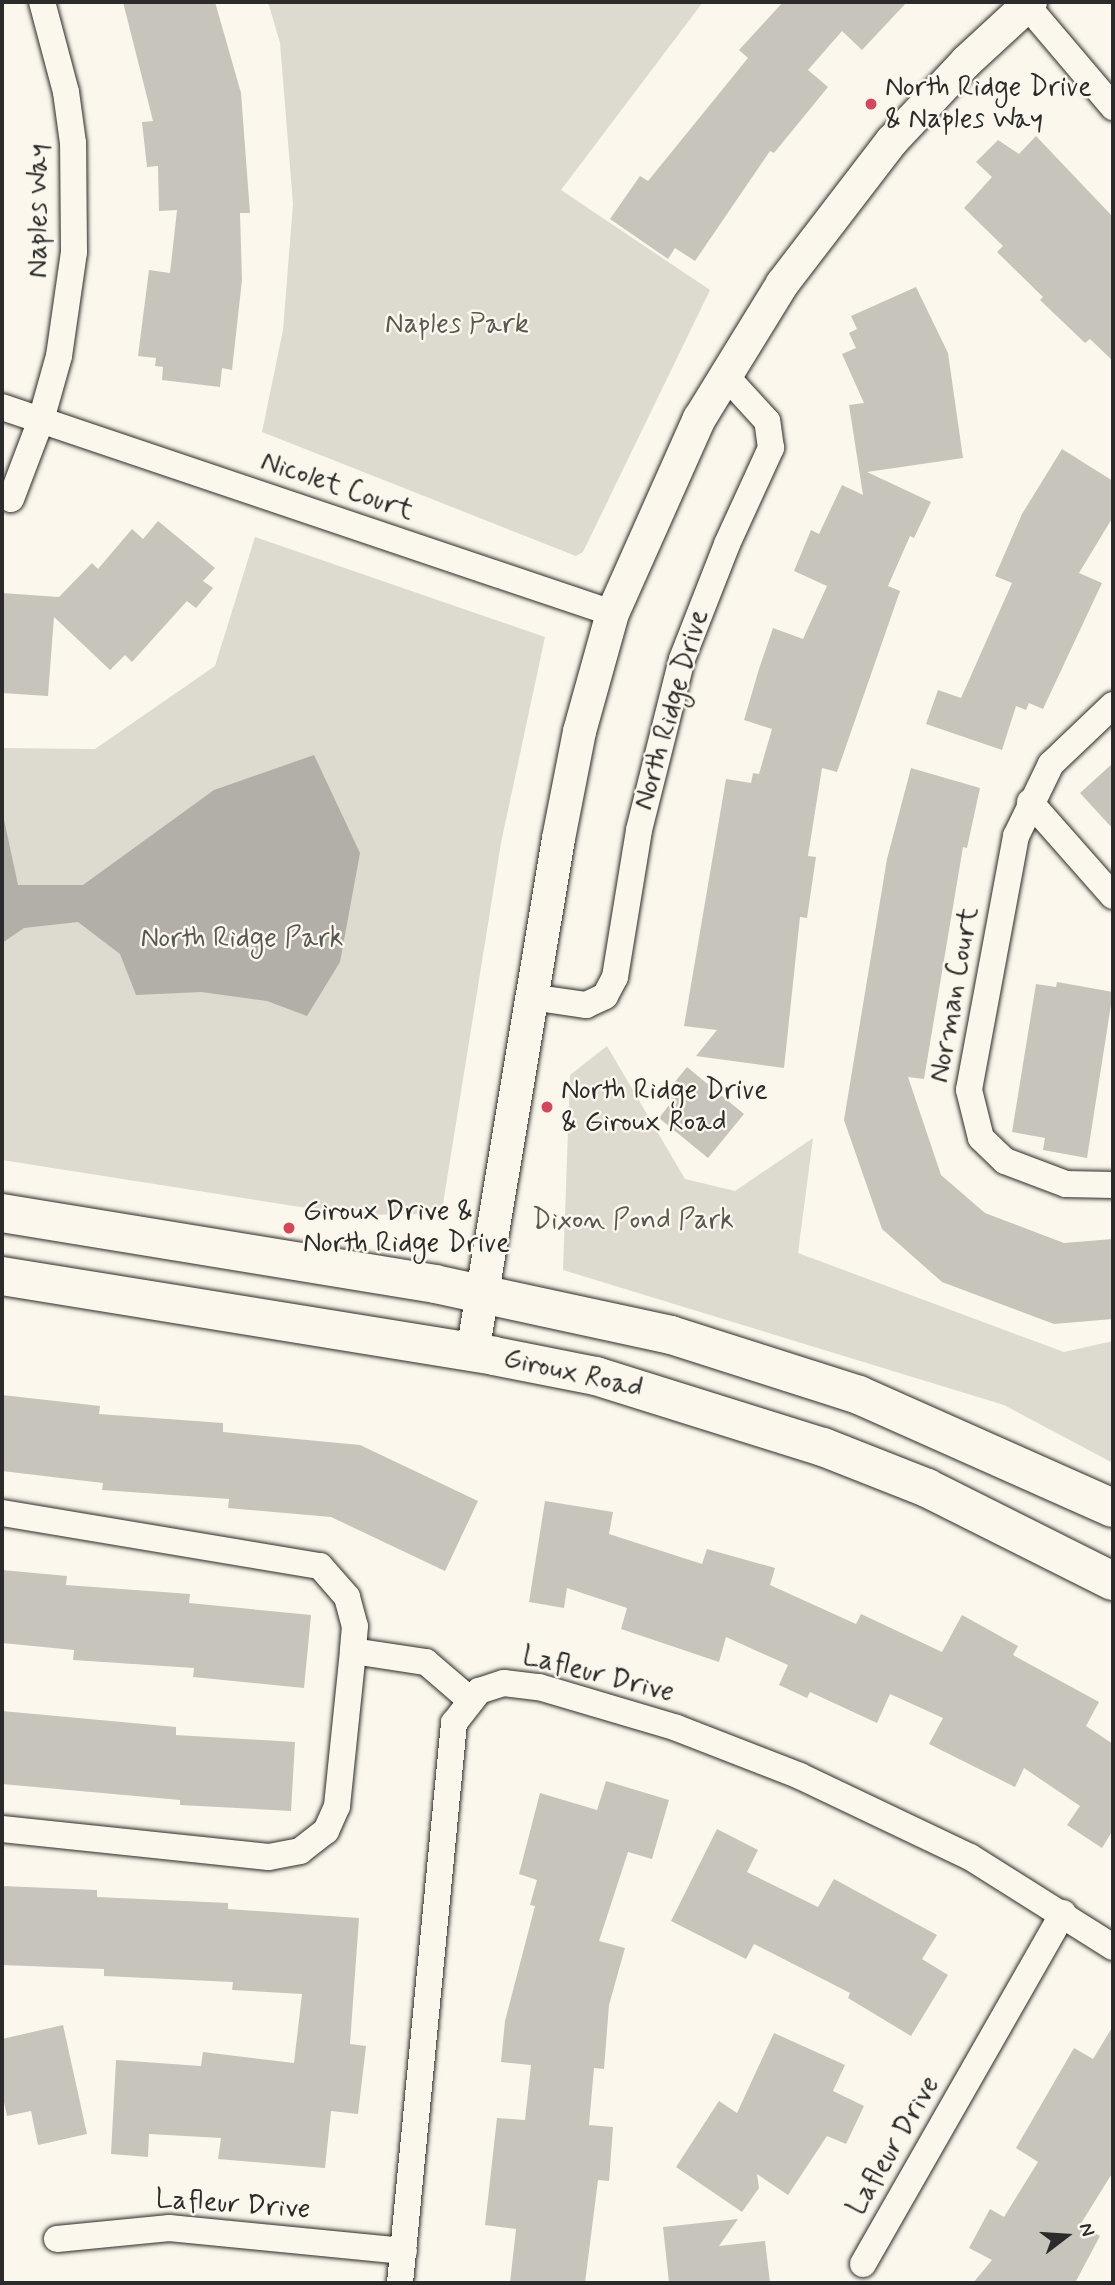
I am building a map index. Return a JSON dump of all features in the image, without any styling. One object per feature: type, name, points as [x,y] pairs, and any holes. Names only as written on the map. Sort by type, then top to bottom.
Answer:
[{"type":"main road","points":[[2,1213],[483,1294],[671,1335],[859,1395],[1113,1508]]},
{"type":"main road","name":"Giroux Road","points":[[2,1276],[472,1352],[596,1376],[823,1447],[927,1488],[1113,1581]]},
{"type":"street","name":"Naples Way","points":[[41,2],[66,92],[76,202],[66,321],[41,420]]},
{"type":"street","points":[[472,1352],[531,997],[579,731],[612,614],[671,474],[724,374],[782,283],[856,182],[967,61],[1027,3],[1113,107]]},
{"type":"street","name":"North Ridge Drive","points":[[531,997],[586,1006],[606,996],[615,977],[639,830],[682,659],[727,544],[771,448],[767,421],[724,374]]},
{"type":"street","name":"Nicolet Court","points":[[2,407],[612,614]]},
{"type":"street","points":[[12,499],[41,420]]},
{"type":"street","name":"Norman Court","points":[[1113,705],[1051,764],[1030,802],[1010,865],[969,1090],[970,1108],[981,1138],[1005,1161],[1066,1184],[1113,1185]]},
{"type":"street","points":[[1030,802],[1113,896]]},
{"type":"street","points":[[2,1513],[320,1566],[347,1597],[355,1626],[337,1806],[326,1831],[300,1851],[269,1857],[2,1829]]},
{"type":"street","points":[[353,1651],[426,1662],[470,1699],[454,1723],[400,2283]]},
{"type":"street","name":"Lafleur Drive","points":[[470,1699],[496,1684],[519,1683],[677,1728],[887,1815],[970,1857],[1063,1913],[1113,1947]]},
{"type":"street","name":"Lafleur Drive","points":[[863,2264],[1063,1913]]},
{"type":"street","name":"Lafleur Drive","points":[[57,2239],[169,2228],[404,2251]]},
{"type":"green space","name":"Naples Park","points":[[268,2],[703,2],[561,190],[710,290],[583,552],[576,556],[262,432],[283,330],[293,204],[280,43]]},
{"type":"green space","name":"North Ridge Park","points":[[255,537],[545,637],[501,843],[443,1204],[425,1214],[351,1215],[2,1160],[2,748],[95,749],[215,666]]},
{"type":"green space","name":"Dixon Pond Park","points":[[607,1046],[685,1179],[735,1191],[813,1138],[798,1253],[1064,1352],[1113,1341],[1113,1463],[1004,1405],[563,1270],[570,1075]]},
{"type":"shaded area","points":[[314,755],[360,853],[340,962],[307,1016],[267,1001],[201,992],[136,995],[120,954],[78,922],[24,928],[2,943],[2,810],[18,885],[83,885],[214,790]]},
{"type":"building","points":[[123,2],[215,2],[241,93],[250,213],[240,213],[242,280],[232,370],[222,368],[220,387],[162,380],[163,367],[155,366],[156,358],[138,356],[149,270],[170,273],[177,210],[159,211],[158,166],[147,167],[142,122],[153,121]]},
{"type":"building","points":[[783,2],[907,2],[862,50],[842,31],[808,70],[828,87],[774,153],[770,151],[695,261],[675,248],[668,259],[610,219],[640,176],[648,181],[748,58],[739,50]]},
{"type":"building","points":[[1036,136],[1113,217],[1113,361],[1090,339],[1085,343],[1040,300],[1043,297],[997,252],[1003,246],[964,208],[992,177],[976,162],[998,140],[1019,154]]},
{"type":"building","points":[[916,287],[948,353],[963,458],[867,472],[931,502],[914,538],[910,536],[888,586],[900,591],[837,772],[822,768],[808,856],[816,857],[807,918],[800,917],[784,1068],[696,1056],[717,1030],[684,1026],[726,779],[751,783],[753,773],[759,774],[772,729],[744,720],[773,628],[803,639],[827,586],[794,571],[811,530],[819,534],[842,485],[863,495],[849,405],[864,403],[842,354],[856,348],[849,333],[857,329],[851,316]]},
{"type":"building","points":[[1062,449],[1113,481],[1113,517],[1079,573],[1102,583],[1043,709],[1029,703],[1026,710],[1016,706],[1002,750],[926,724],[938,690],[961,698],[1012,583],[995,576],[1022,514]]},
{"type":"building","points":[[158,521],[215,568],[203,581],[213,588],[196,608],[187,601],[132,662],[125,655],[110,670],[54,617],[48,696],[2,693],[2,593],[59,597],[92,563],[98,569],[132,529],[143,539]]},
{"type":"building","points":[[1113,763],[1113,829],[1080,793]]},
{"type":"building","points":[[911,768],[980,788],[967,848],[963,847],[924,1079],[908,1077],[941,1175],[985,1213],[1064,1243],[1113,1239],[1113,1319],[1054,1324],[942,1282],[882,1229],[844,1120],[887,859]]},
{"type":"building","points":[[1057,982],[1113,992],[1087,1158],[1043,1150],[1045,1138],[1012,1132],[1036,984],[1056,987]]},
{"type":"building","points":[[687,1067],[744,1114],[708,1158],[659,1118],[673,1100],[665,1094]]},
{"type":"building","points":[[2,1395],[100,1406],[99,1414],[223,1423],[223,1432],[360,1445],[478,1501],[445,1571],[331,1517],[228,1508],[229,1499],[102,1490],[103,1483],[2,1471]]},
{"type":"building","points":[[545,1501],[613,1512],[609,1534],[702,1564],[707,1549],[775,1568],[770,1585],[856,1624],[861,1614],[942,1652],[962,1615],[1018,1646],[1013,1655],[1099,1702],[1086,1726],[1113,1744],[1113,1830],[1102,1848],[1067,1825],[1080,1806],[1024,1768],[1015,1787],[929,1744],[943,1718],[890,1694],[877,1723],[810,1692],[807,1698],[779,1685],[788,1665],[726,1637],[719,1662],[621,1629],[627,1608],[567,1588],[564,1608],[529,1602]]},
{"type":"building","points":[[2,1570],[67,1576],[66,1585],[190,1594],[189,1603],[311,1615],[304,1688],[193,1677],[194,1668],[73,1660],[74,1650],[2,1643]]},
{"type":"building","points":[[2,1711],[176,1727],[176,1735],[295,1742],[291,1811],[180,1805],[180,1800],[2,1784]]},
{"type":"building","points":[[606,1781],[669,1800],[652,1859],[628,1852],[599,1941],[625,1948],[609,2005],[604,2069],[594,2068],[589,2125],[613,2127],[609,2181],[598,2180],[585,2283],[510,2283],[516,2229],[485,2225],[497,2118],[525,2120],[531,2065],[501,2062],[505,2021],[535,1906],[530,1905],[537,1880],[519,1874],[540,1793],[597,1810]]},
{"type":"building","points":[[717,1829],[758,1850],[747,1872],[818,1907],[834,1879],[937,1935],[922,1959],[948,1975],[911,2036],[848,1998],[850,1993],[754,1944],[746,1959],[671,1921]]},
{"type":"building","points":[[2,1886],[97,1890],[97,1897],[228,1903],[228,1909],[359,1918],[350,2044],[366,2046],[358,2114],[331,2111],[325,2168],[218,2159],[221,2138],[149,2134],[148,2157],[111,2154],[116,2060],[201,2066],[203,2052],[294,2063],[302,1994],[232,1990],[233,1982],[104,1976],[104,1969],[2,1965]]},
{"type":"building","points":[[63,2025],[87,2134],[38,2145],[31,2111],[7,2116],[2,2093],[2,2039]]},
{"type":"building","points":[[1113,2026],[1113,2172],[1080,2225],[1100,2236],[1075,2283],[973,2283],[992,2260],[969,2248],[990,2209],[1004,2217],[1038,2162],[1016,2148],[1074,2048],[1093,2059]]},
{"type":"building","points":[[774,2033],[845,2065],[833,2091],[864,2106],[846,2144],[827,2136],[788,2195],[757,2174],[759,2188],[742,2212],[676,2167],[719,2101],[737,2113]]},
{"type":"building","points":[[738,2219],[719,2246],[765,2241],[770,2283],[669,2283],[663,2227]]},
{"type":"place","name":"North Ridge Drive & Naples Way","points":[[871,104]]},
{"type":"place","name":"North Ridge Drive & Giroux Road","points":[[547,1107]]},
{"type":"place","name":"Giroux Drive & North Ridge Drive","points":[[289,1228]]}]
